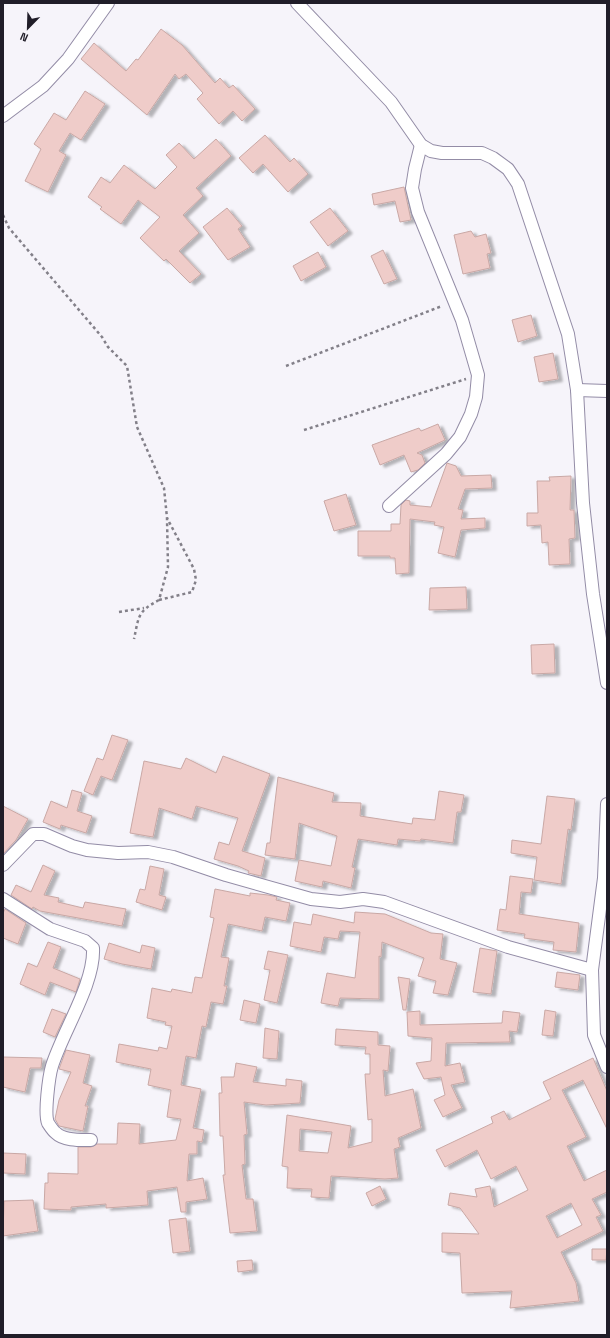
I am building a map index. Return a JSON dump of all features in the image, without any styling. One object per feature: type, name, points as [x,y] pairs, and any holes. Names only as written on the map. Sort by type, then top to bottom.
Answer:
[{"type":"street","points":[[3,116],[43,86],[68,59],[108,3]]},
{"type":"street","points":[[297,3],[371,83],[391,102],[421,145],[431,151],[442,153],[482,153],[493,158],[508,169],[518,184],[568,334],[577,390],[583,503],[593,594],[607,683]]},
{"type":"street","points":[[389,506],[446,454],[460,437],[471,414],[476,397],[478,375],[454,301],[418,212],[412,188],[421,145]]},
{"type":"street","points":[[577,390],[607,391]]},
{"type":"street","points":[[607,804],[604,878],[592,970],[594,1035],[607,1067]]},
{"type":"street","points":[[3,865],[33,834],[44,834],[72,846],[87,850],[118,853],[148,852],[173,857],[226,875],[311,899],[340,902],[363,899],[384,902],[508,947],[592,970]]},
{"type":"street","points":[[3,899],[50,929],[85,941],[93,948],[93,958],[89,975],[52,1066],[47,1099],[48,1123],[56,1134],[74,1140],[91,1140]]},
{"type":"path","points":[[3,216],[9,228],[93,325],[108,347],[127,366],[137,427],[164,488],[167,518],[168,567],[159,600]]},
{"type":"path","points":[[286,366],[454,301]]},
{"type":"path","points":[[304,430],[478,375]]},
{"type":"path","points":[[119,612],[144,608],[159,600],[192,592],[196,580],[194,569],[167,518]]},
{"type":"path","points":[[134,639],[139,616],[144,608]]},
{"type":"building","points":[[161,29],[182,45],[215,83],[220,78],[229,88],[233,85],[255,109],[242,121],[233,111],[219,124],[197,99],[203,93],[186,74],[179,79],[175,74],[147,115],[81,59],[94,43],[126,71],[136,59],[138,60]]},
{"type":"building","points":[[85,91],[105,104],[81,140],[70,133],[59,151],[66,155],[48,192],[25,181],[41,149],[34,144],[54,113],[66,120]]},
{"type":"building","points":[[265,135],[290,162],[294,158],[308,174],[288,192],[263,164],[253,173],[239,158]]},
{"type":"building","points":[[216,139],[231,156],[196,188],[203,196],[183,215],[199,233],[179,251],[201,274],[190,283],[166,259],[164,261],[140,238],[160,217],[138,200],[121,224],[100,209],[102,207],[88,197],[101,177],[110,183],[124,165],[155,189],[177,167],[166,155],[179,143],[194,159]]},
{"type":"building","points":[[404,187],[411,220],[400,222],[395,201],[374,205],[372,194]]},
{"type":"building","points":[[227,208],[242,226],[238,229],[250,247],[228,260],[203,227]]},
{"type":"building","points":[[330,208],[348,231],[328,246],[310,222]]},
{"type":"building","points":[[471,231],[475,237],[486,234],[491,253],[487,254],[490,268],[463,274],[454,235]]},
{"type":"building","points":[[383,250],[397,279],[384,284],[371,256]]},
{"type":"building","points":[[318,252],[326,267],[301,281],[293,266]]},
{"type":"building","points":[[531,315],[537,336],[518,342],[512,320]]},
{"type":"building","points":[[553,353],[558,379],[539,382],[534,357]]},
{"type":"building","points":[[438,424],[445,440],[417,453],[422,455],[425,463],[418,470],[411,472],[404,455],[380,465],[372,445],[419,428],[421,431]]},
{"type":"building","points":[[447,463],[456,466],[461,476],[491,475],[492,488],[465,489],[458,509],[463,510],[461,519],[485,518],[485,528],[461,530],[455,557],[438,553],[444,527],[434,525],[435,522],[410,519],[409,573],[396,574],[395,558],[390,558],[390,556],[358,556],[358,531],[391,531],[391,524],[400,524],[401,505],[406,500],[410,501],[410,505],[431,507]]},
{"type":"building","points":[[571,476],[570,510],[574,510],[575,538],[569,539],[570,564],[549,565],[548,542],[542,543],[541,525],[527,526],[527,513],[538,513],[537,481],[550,481],[549,477]]},
{"type":"building","points":[[346,494],[356,525],[334,531],[324,501]]},
{"type":"building","points":[[466,587],[467,609],[429,610],[430,588]]},
{"type":"building","points":[[554,644],[555,673],[532,674],[531,645]]},
{"type":"building","points":[[112,735],[128,740],[112,780],[101,776],[93,795],[84,791],[97,758],[103,760]]},
{"type":"building","points":[[223,756],[270,774],[242,851],[265,858],[261,876],[248,873],[249,871],[238,866],[214,859],[219,842],[229,845],[238,818],[196,806],[192,819],[159,808],[153,837],[130,833],[144,761],[181,769],[186,758],[216,773]]},
{"type":"building","points":[[278,777],[334,793],[332,802],[361,803],[360,816],[412,824],[413,818],[435,820],[439,791],[464,795],[461,812],[457,812],[453,843],[421,839],[420,841],[398,839],[397,845],[358,839],[352,867],[355,868],[351,888],[323,881],[322,887],[295,881],[299,860],[331,866],[337,836],[299,823],[295,859],[265,855],[267,843],[270,843]]},
{"type":"building","points":[[72,790],[82,793],[77,811],[92,816],[86,833],[61,825],[60,829],[43,822],[51,801],[67,808]]},
{"type":"building","points":[[547,796],[575,799],[571,830],[568,829],[561,884],[534,880],[537,857],[511,853],[512,840],[541,844]]},
{"type":"building","points":[[3,806],[28,819],[16,840],[3,854]]},
{"type":"building","points":[[43,865],[55,871],[44,895],[59,898],[58,902],[83,908],[85,902],[126,909],[122,926],[40,911],[33,907],[32,909],[11,895],[16,885],[31,892]]},
{"type":"building","points":[[150,866],[164,869],[159,895],[166,897],[162,910],[136,902],[140,889],[145,890]]},
{"type":"building","points":[[510,876],[533,879],[531,893],[521,892],[519,914],[579,923],[576,952],[553,950],[554,942],[524,938],[525,934],[497,930],[500,909],[506,910]]},
{"type":"building","points":[[215,889],[250,896],[250,893],[268,895],[277,897],[276,900],[290,903],[286,921],[265,917],[262,931],[228,924],[221,957],[229,958],[224,986],[227,986],[223,1004],[211,1002],[206,1027],[202,1026],[196,1058],[186,1056],[181,1085],[201,1089],[193,1128],[204,1130],[202,1142],[197,1141],[197,1154],[189,1154],[187,1181],[203,1178],[207,1199],[186,1202],[186,1212],[181,1212],[177,1187],[147,1191],[148,1205],[106,1208],[106,1204],[71,1207],[71,1210],[44,1209],[45,1183],[48,1183],[48,1173],[78,1174],[78,1147],[91,1147],[97,1144],[117,1144],[118,1123],[140,1124],[139,1144],[176,1140],[181,1119],[167,1117],[171,1090],[148,1085],[151,1069],[116,1062],[119,1044],[158,1051],[159,1047],[167,1049],[172,1026],[165,1025],[166,1022],[147,1018],[152,988],[171,992],[172,989],[192,993],[195,977],[202,978],[214,918],[210,917]]},
{"type":"building","points":[[5,909],[26,923],[18,944],[3,938],[3,913]]},
{"type":"building","points":[[355,912],[385,914],[431,933],[443,934],[440,959],[457,963],[448,995],[433,993],[436,981],[418,976],[424,958],[382,942],[381,957],[379,956],[379,999],[340,998],[338,1006],[321,1003],[327,973],[355,978],[360,932],[340,931],[338,939],[324,937],[321,952],[290,946],[294,922],[311,925],[313,914],[354,923]]},
{"type":"building","points":[[48,942],[61,947],[53,968],[80,979],[76,992],[50,982],[45,995],[20,984],[28,963],[37,967]]},
{"type":"building","points":[[109,943],[140,953],[142,945],[155,948],[151,969],[104,959]]},
{"type":"building","points":[[480,948],[497,951],[491,994],[473,992]]},
{"type":"building","points":[[268,951],[288,955],[277,1003],[264,1000],[270,970],[264,969]]},
{"type":"building","points":[[557,972],[580,975],[578,990],[555,987]]},
{"type":"building","points":[[398,977],[410,979],[406,1010],[403,1010]]},
{"type":"building","points":[[244,1000],[260,1004],[256,1023],[240,1020]]},
{"type":"building","points":[[52,1009],[66,1014],[55,1037],[43,1032]]},
{"type":"building","points":[[545,1010],[556,1012],[553,1036],[542,1035]]},
{"type":"building","points":[[420,1011],[420,1025],[502,1023],[503,1011],[520,1013],[517,1032],[509,1031],[510,1042],[446,1043],[445,1066],[460,1063],[465,1082],[451,1085],[462,1108],[443,1117],[434,1100],[445,1095],[441,1077],[424,1079],[416,1063],[431,1061],[432,1038],[408,1036],[407,1012]]},
{"type":"building","points":[[265,1028],[279,1031],[277,1059],[263,1058]]},
{"type":"building","points":[[336,1029],[378,1032],[378,1045],[390,1046],[388,1071],[383,1070],[385,1096],[413,1089],[421,1128],[398,1138],[400,1147],[394,1149],[398,1178],[385,1179],[331,1176],[329,1198],[311,1197],[312,1189],[287,1188],[288,1167],[282,1166],[287,1115],[351,1126],[348,1148],[372,1142],[372,1119],[368,1120],[365,1074],[370,1074],[370,1054],[365,1054],[366,1047],[335,1045]],"holes":[[[300,1129],[332,1132],[328,1153],[299,1151]]]},
{"type":"building","points":[[66,1050],[90,1055],[83,1083],[92,1086],[85,1106],[88,1106],[83,1131],[59,1126],[55,1119],[59,1100],[71,1072],[59,1069]]},
{"type":"building","points":[[3,1057],[42,1058],[41,1068],[30,1068],[25,1092],[3,1087]]},
{"type":"building","points":[[593,1058],[607,1091],[607,1129],[583,1080],[562,1090],[586,1137],[567,1146],[584,1181],[607,1170],[607,1192],[592,1199],[601,1215],[596,1217],[603,1231],[561,1252],[576,1283],[579,1301],[510,1308],[512,1291],[462,1293],[460,1253],[442,1252],[442,1233],[479,1234],[460,1208],[448,1205],[450,1193],[477,1197],[475,1189],[490,1186],[494,1207],[528,1190],[516,1166],[491,1179],[477,1150],[445,1167],[436,1150],[493,1123],[491,1117],[504,1111],[509,1120],[551,1099],[543,1082]],"holes":[[[571,1203],[582,1225],[557,1238],[546,1216]]]},
{"type":"building","points":[[236,1063],[257,1067],[253,1082],[286,1086],[286,1079],[302,1081],[300,1103],[266,1105],[244,1102],[247,1134],[244,1135],[245,1164],[242,1165],[246,1199],[253,1199],[257,1231],[230,1233],[223,1175],[225,1175],[223,1136],[220,1136],[219,1093],[222,1093],[221,1077],[234,1077]]},
{"type":"building","points":[[3,1153],[26,1154],[25,1174],[3,1173]]},
{"type":"building","points":[[380,1186],[386,1199],[372,1206],[366,1193]]},
{"type":"building","points":[[33,1200],[38,1231],[3,1236],[4,1201]]},
{"type":"building","points":[[186,1218],[190,1251],[173,1253],[169,1220]]},
{"type":"building","points":[[592,1249],[607,1249],[606,1260],[592,1260]]},
{"type":"building","points":[[252,1260],[253,1270],[238,1272],[237,1261]]}]
